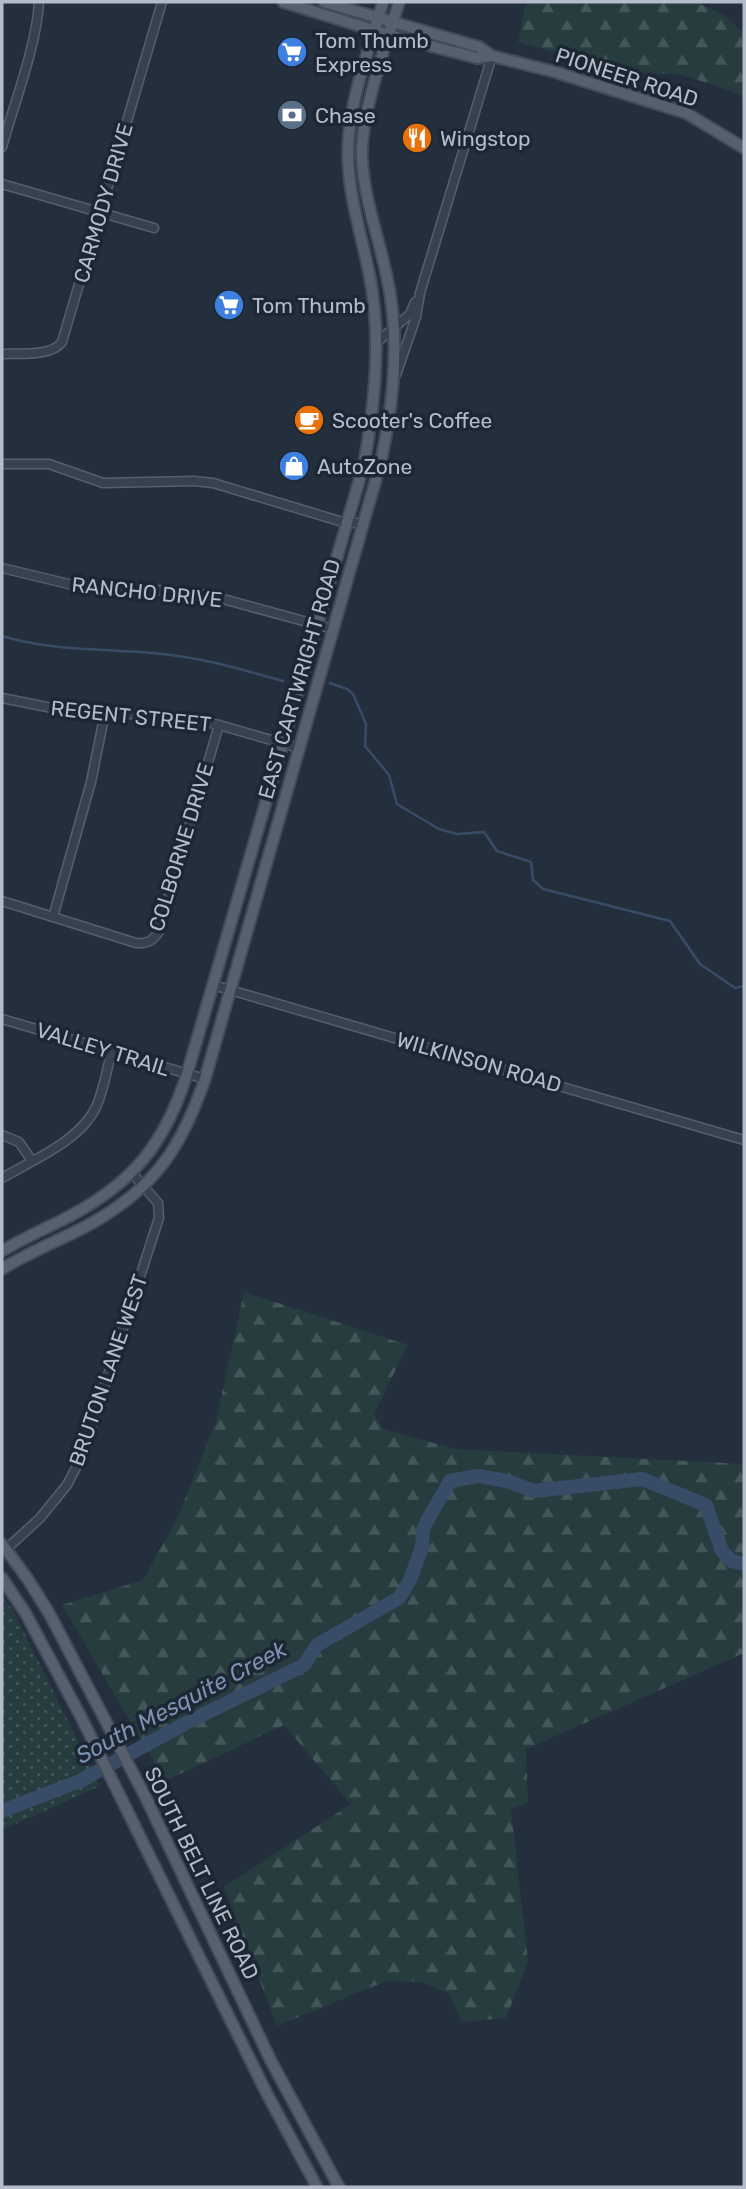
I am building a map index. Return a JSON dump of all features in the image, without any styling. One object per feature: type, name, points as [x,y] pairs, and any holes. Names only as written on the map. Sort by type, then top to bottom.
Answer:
[{"type":"main road","name":"PIONEER ROAD","points":[[283,2],[374,31],[477,58],[492,56]]},
{"type":"main road","name":"PIONEER ROAD","points":[[324,2],[479,47],[492,56],[555,72],[687,113],[744,148]]},
{"type":"main road","name":"EAST CARTWRIGHT ROAD","points":[[2,1251],[73,1215],[116,1187],[144,1160],[169,1123],[187,1074],[364,464],[373,400],[374,305],[348,165],[349,137],[356,99],[383,2]]},
{"type":"main road","name":"EAST CARTWRIGHT ROAD","points":[[2,1269],[93,1222],[144,1187],[182,1138],[205,1079],[389,426],[393,383],[393,328],[387,276],[372,219],[362,156],[364,129],[399,2]]},
{"type":"main road","points":[[357,222],[372,219]]},
{"type":"main road","points":[[373,400],[391,403]]},
{"type":"main road","name":"SOUTH BELT LINE ROAD","points":[[3,1549],[49,1613],[146,1798],[271,2062],[339,2187]]},
{"type":"main road","name":"SOUTH BELT LINE ROAD","points":[[2,1578],[26,1614],[81,1717],[266,2092],[317,2187]]},
{"type":"main road","points":[[303,2160],[320,2152]]},
{"type":"street","points":[[2,147],[29,50],[39,2]]},
{"type":"street","name":"CARMODY DRIVE","points":[[2,354],[50,351],[58,348],[62,342],[162,2]]},
{"type":"street","points":[[393,383],[416,317],[420,293],[492,56]]},
{"type":"street","points":[[2,184],[154,229]]},
{"type":"street","points":[[375,344],[410,314],[420,293]]},
{"type":"street","points":[[2,464],[49,464],[103,483],[213,483],[346,523],[362,523]]},
{"type":"street","name":"RANCHO DRIVE","points":[[2,568],[77,586],[176,591],[212,596],[333,629]]},
{"type":"street","name":"REGENT STREET","points":[[3,701],[62,710],[183,717],[299,748]]},
{"type":"street","points":[[52,917],[91,782],[105,713]]},
{"type":"street","name":"COLBORNE DRIVE","points":[[2,901],[136,943],[144,944],[152,940],[158,933],[219,725]]},
{"type":"street","name":"WILKINSON ROAD","points":[[213,985],[744,1140]]},
{"type":"street","name":"VALLEY TRAIL","points":[[2,1019],[205,1079]]},
{"type":"street","points":[[2,1178],[72,1136],[97,1106],[112,1051]]},
{"type":"street","points":[[2,1135],[19,1142],[32,1161]]},
{"type":"street","name":"BRUTON LANE WEST","points":[[3,1549],[40,1518],[67,1485],[81,1458],[159,1218],[158,1203],[131,1172]]},
{"type":"green space","points":[[526,2],[695,2],[723,14],[744,33],[744,98],[737,93],[683,75],[624,71],[518,42]]},
{"type":"green space","points":[[244,1292],[408,1345],[374,1414],[383,1429],[455,1449],[744,1464],[744,1653],[526,1749],[528,1803],[511,1809],[528,1961],[506,2018],[462,2022],[449,1994],[420,1982],[386,1981],[277,2026],[224,1887],[351,1804],[284,1725],[165,1781],[62,1605],[143,1580],[177,1519],[216,1421]]},
{"type":"green space","points":[[2,1596],[13,1610],[100,1786],[2,1830]]},
{"type":"waterway","points":[[2,636],[42,645],[193,658],[283,681]]},
{"type":"waterway","points":[[330,683],[353,694],[366,724],[365,746],[389,775],[397,804],[439,829],[457,834],[484,832],[497,851],[531,862],[533,880],[543,889],[670,921],[700,964],[735,988],[744,986]]},
{"type":"waterway","name":"South Mesquite Creek","points":[[2,1811],[80,1781],[186,1723],[304,1665],[317,1645],[399,1598],[410,1580],[422,1547],[423,1530],[450,1481],[478,1476],[507,1481],[534,1491],[642,1479],[706,1505],[722,1551],[731,1561],[744,1564]]},
{"type":"place","name":"Tom Thumb Express","points":[[292,52]]},
{"type":"place","name":"Chase","points":[[292,115]]},
{"type":"place","name":"Wingstop","points":[[417,138]]},
{"type":"place","name":"Tom Thumb","points":[[229,305]]},
{"type":"place","name":"Scooter's Coffee","points":[[309,420]]},
{"type":"place","name":"AutoZone","points":[[294,466]]}]
